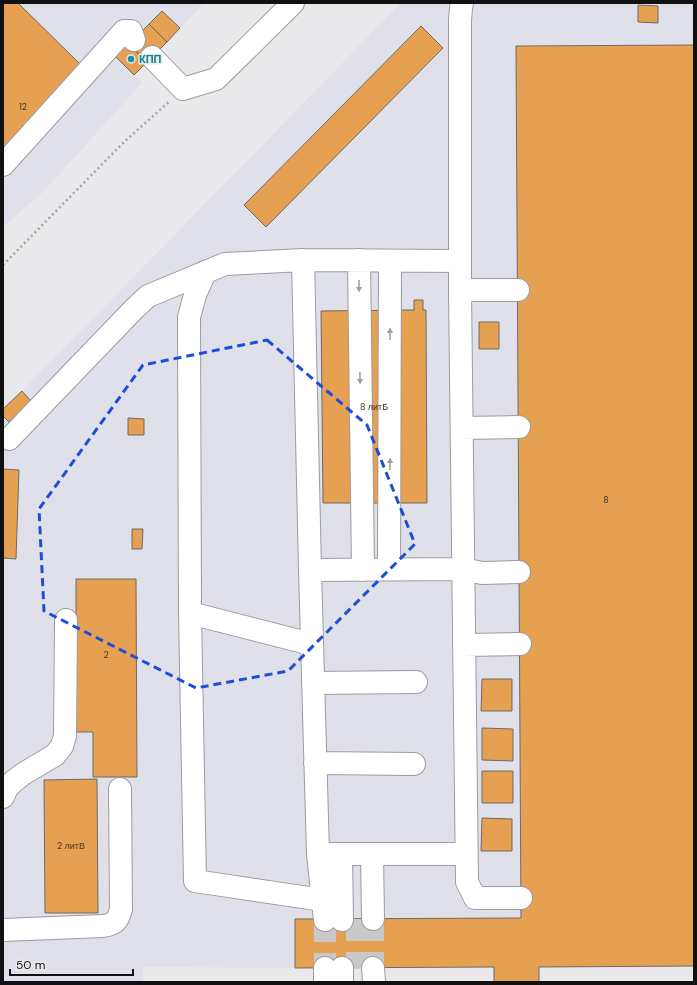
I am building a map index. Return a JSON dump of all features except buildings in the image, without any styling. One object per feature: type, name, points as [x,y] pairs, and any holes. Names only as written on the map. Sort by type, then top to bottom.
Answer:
[{"type":"street","points":[[152,57],[183,89],[216,79],[293,3]]},
{"type":"street","points":[[462,3],[460,8],[460,290],[467,882],[475,898],[521,898]]},
{"type":"street","points":[[3,165],[124,31],[131,31],[134,40]]},
{"type":"street","points":[[9,439],[148,296],[225,264],[303,260],[460,261]]},
{"type":"street","points":[[303,260],[311,644],[318,854],[344,915]]},
{"type":"street","points":[[374,261],[376,570]]},
{"type":"street","points":[[374,261],[376,570]]},
{"type":"street","points":[[205,272],[195,295],[190,317],[190,612],[195,882],[344,915]]},
{"type":"street","points":[[460,290],[518,290]]},
{"type":"street","points":[[462,428],[518,427]]},
{"type":"street","points":[[310,570],[463,569],[482,573],[519,572]]},
{"type":"street","points":[[190,612],[311,644]]},
{"type":"street","points":[[3,797],[7,788],[14,781],[23,774],[56,755],[62,746],[65,736],[66,620]]},
{"type":"street","points":[[464,645],[520,644]]},
{"type":"street","points":[[313,683],[416,682]]},
{"type":"street","points":[[315,763],[414,764]]},
{"type":"street","points":[[3,930],[103,926],[110,925],[116,921],[121,909],[120,789]]},
{"type":"street","points":[[318,854],[466,854]]},
{"type":"street","points":[[344,915],[356,854]]},
{"type":"street","points":[[344,915],[356,854]]},
{"type":"path","points":[[3,265],[124,142],[183,89]]},
{"type":"highlighted area","points":[[267,340],[367,425],[415,544],[288,671],[196,688],[44,611],[39,509],[143,365]]},
{"type":"shaded area","points":[[3,3],[204,3],[135,75],[142,83],[43,192],[3,227]]},
{"type":"shaded area","points":[[401,3],[694,3],[694,966],[539,967],[539,982],[494,982],[493,967],[143,967],[143,982],[3,982],[3,409]]},
{"type":"tunnel","points":[[357,919],[357,968]]},
{"type":"tunnel","points":[[373,919],[373,968]]},
{"type":"tunnel","points":[[325,920],[325,968]]},
{"type":"place","name":"КПП","points":[[131,59]]}]
